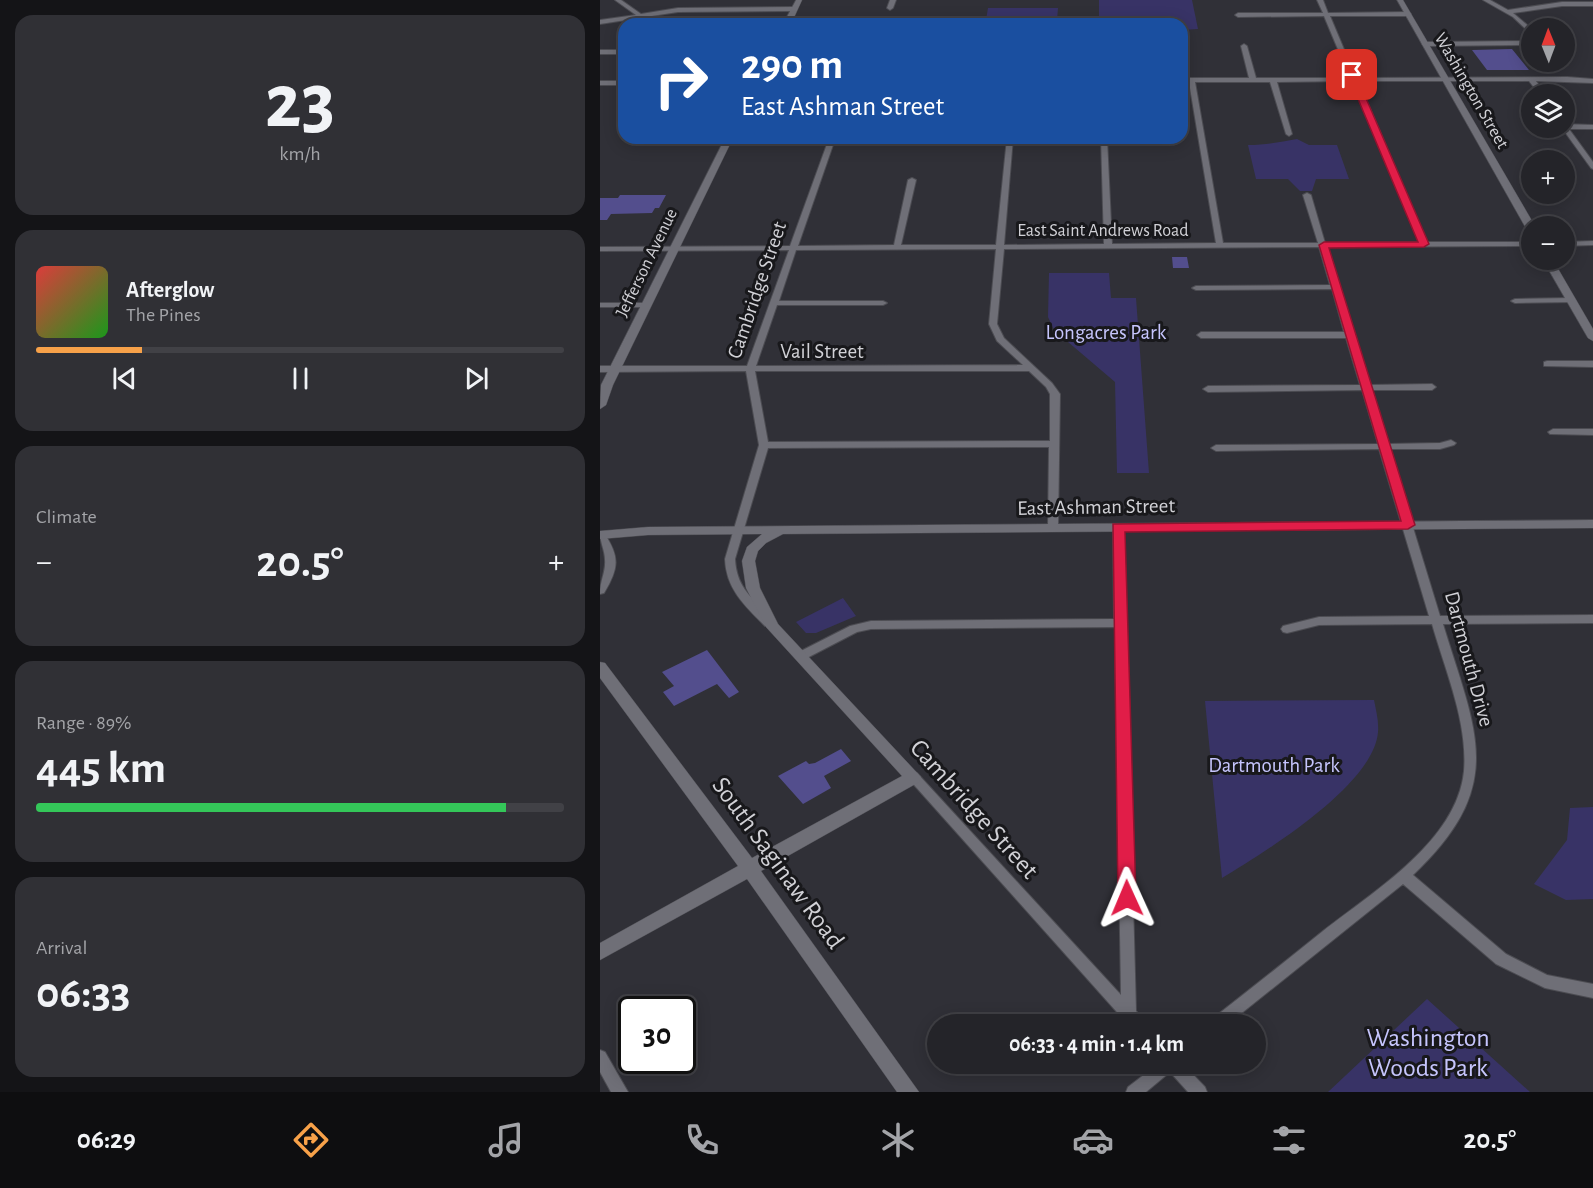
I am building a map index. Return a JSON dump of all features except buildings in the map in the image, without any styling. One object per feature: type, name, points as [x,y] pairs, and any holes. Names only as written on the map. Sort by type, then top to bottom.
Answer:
[{"type":"street","points":[[618,0],[644,18]]},
{"type":"street","points":[[790,18],[799,0]]},
{"type":"street","points":[[890,8],[893,0]]},
{"type":"street","points":[[1320,0],[1424,244]]},
{"type":"street","name":"Washington Street","points":[[1400,0],[1524,216]]},
{"type":"street","points":[[1486,0],[1521,21]]},
{"type":"street","points":[[1506,12],[1573,2],[1593,4]]},
{"type":"street","points":[[627,18],[678,10],[794,9]]},
{"type":"street","points":[[1238,15],[1408,14]]},
{"type":"street","points":[[600,22],[618,19]]},
{"type":"street","points":[[1425,44],[1521,43]]},
{"type":"street","points":[[1244,46],[1253,80]]},
{"type":"street","points":[[600,52],[618,52]]},
{"type":"street","points":[[1531,79],[1535,84]]},
{"type":"street","points":[[1188,80],[1531,79],[1593,81]]},
{"type":"street","points":[[1192,80],[1220,246]]},
{"type":"street","points":[[1273,80],[1289,134]]},
{"type":"street","points":[[600,83],[618,83]]},
{"type":"street","points":[[1575,126],[1593,127]]},
{"type":"street","points":[[1573,138],[1593,167]]},
{"type":"street","name":"Jefferson Avenue","points":[[600,405],[603,389],[726,144]]},
{"type":"street","name":"Cambridge Street","points":[[830,144],[750,370],[764,445],[729,559],[731,577],[743,598],[801,656],[1129,1014]]},
{"type":"street","points":[[1010,144],[993,324],[1000,339],[1049,385],[1055,394],[1053,528]]},
{"type":"street","points":[[1104,144],[1108,246]]},
{"type":"street","points":[[897,247],[912,180]]},
{"type":"street","name":"Dartmouth Drive","points":[[1229,1014],[1403,875],[1436,844],[1454,816],[1465,793],[1470,770],[1471,747],[1467,722],[1438,620],[1307,195]]},
{"type":"street","points":[[1575,243],[1593,243]]},
{"type":"street","name":"East Saint Andrews Road","points":[[600,249],[1521,244]]},
{"type":"street","points":[[1554,270],[1593,338]]},
{"type":"street","points":[[1196,288],[1336,287]]},
{"type":"street","points":[[1515,300],[1571,300]]},
{"type":"street","points":[[774,303],[883,303]]},
{"type":"street","points":[[600,305],[646,305]]},
{"type":"street","points":[[1201,335],[1350,335]]},
{"type":"street","points":[[1547,364],[1593,364]]},
{"type":"street","name":"Vail Street","points":[[600,369],[1030,368]]},
{"type":"street","points":[[1208,389],[1432,387]]},
{"type":"street","points":[[1553,432],[1593,432]]},
{"type":"street","points":[[1216,448],[1440,446],[1450,443]]},
{"type":"street","points":[[764,445],[1055,444]]},
{"type":"street","name":"East Ashman Street","points":[[600,535],[648,531],[1593,524]]},
{"type":"street","points":[[1118,528],[1134,1014]]},
{"type":"street","name":"Cambridge Street","points":[[773,627],[753,587],[748,560],[752,549],[759,541],[788,531]]},
{"type":"street","points":[[600,535],[612,557],[611,570],[600,590]]},
{"type":"street","points":[[1287,629],[1319,621],[1593,619]]},
{"type":"street","points":[[801,656],[854,629],[871,625],[1120,623]]},
{"type":"street","name":"South Saginaw Road","points":[[600,667],[750,869],[909,1092]]},
{"type":"street","points":[[600,952],[913,777]]},
{"type":"street","points":[[1403,875],[1501,959],[1545,981],[1593,991]]},
{"type":"street","points":[[600,1057],[620,1092]]},
{"type":"street","points":[[1134,1092],[1156,1074]]},
{"type":"street","points":[[1182,1074],[1199,1092]]},
{"type":"green space","points":[[1099,0],[1192,0],[1198,29],[1188,30],[1188,18],[1099,18]]},
{"type":"green space","points":[[988,8],[1058,8],[1057,18],[986,18]]},
{"type":"green space","points":[[1297,139],[1309,145],[1337,145],[1349,179],[1316,179],[1312,191],[1300,191],[1288,179],[1256,179],[1248,145]]},
{"type":"green space","name":"Longacres Park","points":[[1049,273],[1109,273],[1111,298],[1136,298],[1149,473],[1117,473],[1115,382],[1054,330],[1048,317]]},
{"type":"green space","points":[[843,598],[856,616],[816,633],[806,633],[796,622]]},
{"type":"green space","name":"Dartmouth Park","points":[[1374,700],[1378,732],[1372,752],[1358,774],[1315,815],[1264,852],[1222,878],[1205,701]]},
{"type":"green space","points":[[1593,807],[1593,899],[1566,900],[1534,884],[1567,840],[1570,808]]},
{"type":"green space","name":"Washington Woods Park","points":[[1427,999],[1530,1092],[1328,1092]]},
{"type":"route","points":[[1127,898],[1118,528],[1408,525],[1324,245],[1424,244],[1352,75]]}]
